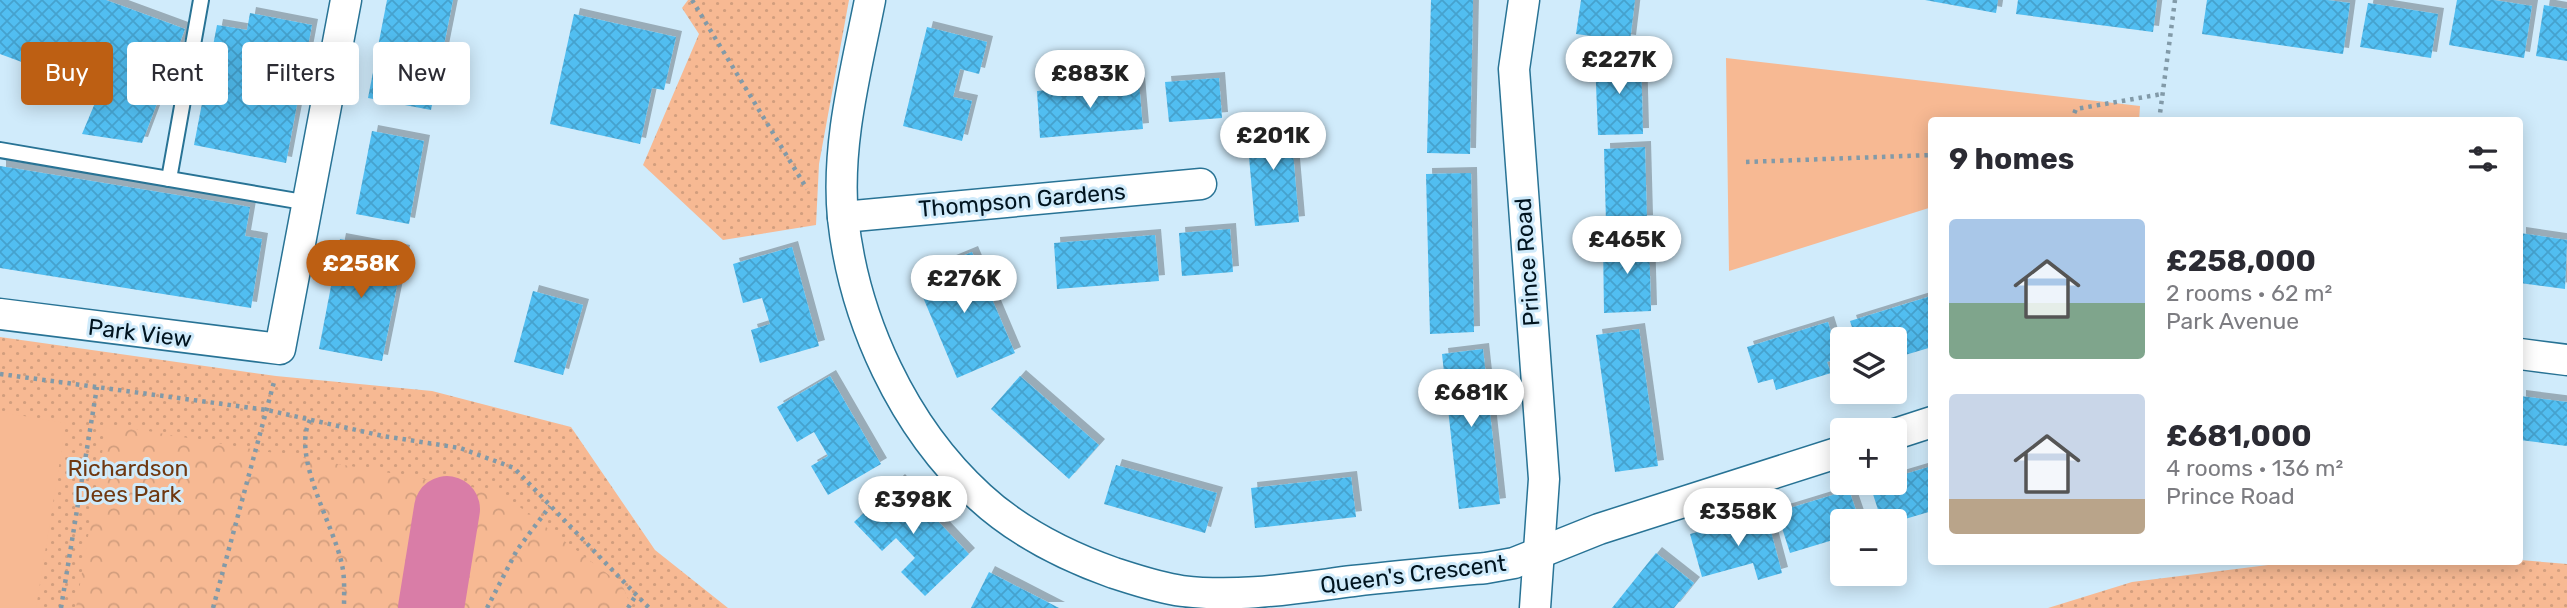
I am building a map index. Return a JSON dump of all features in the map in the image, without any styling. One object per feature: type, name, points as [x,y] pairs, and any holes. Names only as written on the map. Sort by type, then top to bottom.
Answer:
[{"type":"street","points":[[280,349],[346,0]]},
{"type":"street","name":"Queen's Crescent","points":[[870,0],[846,124],[843,217],[855,286],[867,322],[896,385],[923,429],[979,496],[1049,546],[1091,565],[1137,580],[1178,591],[1216,594],[1255,593],[1486,568],[1540,554],[1599,529],[1830,455]]},
{"type":"street","name":"Prince Road","points":[[1524,0],[1514,69],[1544,479],[1535,608]]},
{"type":"street","name":"Thompson Gardens","points":[[843,217],[1201,184]]},
{"type":"street","name":"Park View","points":[[0,314],[280,349]]},
{"type":"street","points":[[2523,354],[2567,360]]},
{"type":"street","points":[[1907,430],[1928,423]]},
{"type":"lane","points":[[169,179],[201,0]]},
{"type":"lane","points":[[0,150],[309,203]]},
{"type":"path","points":[[692,0],[798,178],[814,197],[843,217]]},
{"type":"path","points":[[2159,117],[2175,0]]},
{"type":"path","points":[[2073,117],[2076,109],[2162,94]]},
{"type":"path","points":[[1746,162],[1928,155]]},
{"type":"path","points":[[213,608],[267,410],[280,349]]},
{"type":"path","points":[[0,374],[267,410],[383,436],[460,448],[514,468],[649,608]]},
{"type":"path","points":[[61,608],[97,387]]},
{"type":"path","points":[[310,420],[303,433],[307,465],[343,567],[344,608]]},
{"type":"path","points":[[487,608],[517,550],[550,506]]},
{"type":"path","points":[[628,608],[636,595]]},
{"type":"green space","points":[[688,0],[849,0],[819,164],[816,225],[723,240],[643,165],[699,34],[682,8]]},
{"type":"green space","points":[[1726,58],[2140,106],[2139,117],[1928,117],[1928,208],[1729,271]]},
{"type":"green space","name":"Richardson Dees Park","points":[[0,337],[276,376],[432,391],[571,427],[655,550],[728,608],[0,608]]},
{"type":"green space","points":[[0,412],[66,423],[36,608],[0,608]]},
{"type":"green space","points":[[107,424],[500,492],[622,585],[632,608],[76,608]]},
{"type":"green space","points":[[2523,560],[2567,564],[2567,608],[2048,608],[2132,582],[2268,565],[2523,565]]},
{"type":"building","points":[[0,0],[106,0],[185,29],[180,42],[127,42],[127,105],[156,105],[142,143],[82,134],[94,105],[113,105],[113,42],[21,42],[21,62],[0,54]]},
{"type":"building","points":[[387,0],[453,0],[445,42],[379,42]]},
{"type":"building","points":[[1431,0],[1473,0],[1470,154],[1427,153]]},
{"type":"building","points":[[1581,0],[1635,0],[1630,41],[1576,34]]},
{"type":"building","points":[[1925,0],[1998,0],[1996,13]]},
{"type":"building","points":[[2018,0],[2157,0],[2153,32],[2016,14]]},
{"type":"building","points":[[2207,0],[2327,0],[2350,3],[2343,54],[2202,34]]},
{"type":"building","points":[[2457,0],[2494,0],[2532,6],[2524,58],[2449,45]]},
{"type":"building","points":[[2368,3],[2438,14],[2431,58],[2360,47]]},
{"type":"building","points":[[2544,5],[2567,9],[2567,61],[2536,56]]},
{"type":"building","points":[[250,13],[312,25],[309,42],[242,42],[242,105],[297,105],[286,163],[194,145],[202,105],[228,105],[228,42],[214,42],[217,25],[247,30]]},
{"type":"building","points":[[574,14],[676,37],[664,90],[652,88],[640,144],[550,124]]},
{"type":"building","points":[[927,27],[987,42],[979,74],[960,69],[953,97],[972,101],[962,141],[903,126]]},
{"type":"building","points":[[1641,57],[1643,134],[1598,135],[1595,59]]},
{"type":"building","points":[[373,72],[373,99],[368,98]]},
{"type":"building","points":[[1219,78],[1222,118],[1169,122],[1165,82]]},
{"type":"building","points":[[1139,83],[1143,129],[1040,138],[1037,91]]},
{"type":"building","points":[[405,105],[432,105],[431,110]]},
{"type":"building","points":[[1290,118],[1299,222],[1255,226],[1246,122]]},
{"type":"building","points":[[372,131],[424,141],[409,224],[356,214]]},
{"type":"building","points":[[1645,147],[1647,221],[1606,222],[1604,149]]},
{"type":"building","points":[[0,166],[250,207],[245,236],[262,239],[251,308],[0,268]]},
{"type":"building","points":[[1471,173],[1474,332],[1430,334],[1426,174]]},
{"type":"building","points":[[1230,229],[1233,272],[1182,276],[1179,233]]},
{"type":"building","points":[[2523,233],[2567,240],[2565,289],[2523,283]]},
{"type":"building","points":[[1155,235],[1159,281],[1057,289],[1054,243]]},
{"type":"building","points":[[340,239],[404,251],[382,361],[319,349]]},
{"type":"building","points":[[1649,240],[1651,311],[1604,313],[1603,241]]},
{"type":"building","points":[[792,247],[819,346],[760,363],[751,330],[770,324],[762,298],[743,303],[733,264]]},
{"type":"building","points":[[972,252],[1015,353],[957,378],[914,276]]},
{"type":"building","points":[[533,291],[583,305],[563,375],[514,362]]},
{"type":"building","points":[[1928,297],[1928,348],[1907,354],[1907,327],[1852,327],[1850,321]]},
{"type":"building","points":[[1828,322],[1830,361],[1827,362],[1830,373],[1776,390],[1773,379],[1758,383],[1747,347]]},
{"type":"building","points":[[1639,329],[1658,466],[1615,472],[1596,335]]},
{"type":"building","points":[[1483,349],[1500,504],[1459,509],[1442,354]]},
{"type":"building","points":[[830,376],[881,464],[828,495],[811,466],[828,456],[814,432],[797,442],[777,407]]},
{"type":"building","points":[[1020,376],[1099,445],[1069,479],[991,409]]},
{"type":"building","points":[[2523,396],[2567,402],[2567,446],[2523,440]]},
{"type":"building","points":[[1116,465],[1217,493],[1205,533],[1104,504]]},
{"type":"building","points":[[1928,467],[1928,512],[1907,518],[1907,509],[1878,509],[1873,495],[1907,495],[1907,473]]},
{"type":"building","points":[[1351,477],[1356,517],[1255,528],[1251,488]]},
{"type":"building","points":[[899,480],[969,554],[925,596],[901,572],[915,558],[896,538],[882,551],[854,522]]},
{"type":"building","points":[[1833,495],[1851,495],[1856,509],[1830,509],[1830,541],[1790,553],[1777,512]]},
{"type":"building","points":[[1766,513],[1782,573],[1758,580],[1753,563],[1702,577],[1690,534]]},
{"type":"building","points":[[1656,553],[1694,583],[1674,608],[1612,608]]},
{"type":"building","points":[[989,572],[1059,608],[971,608]]},
{"type":"waterway","points":[[431,608],[447,509]]}]
